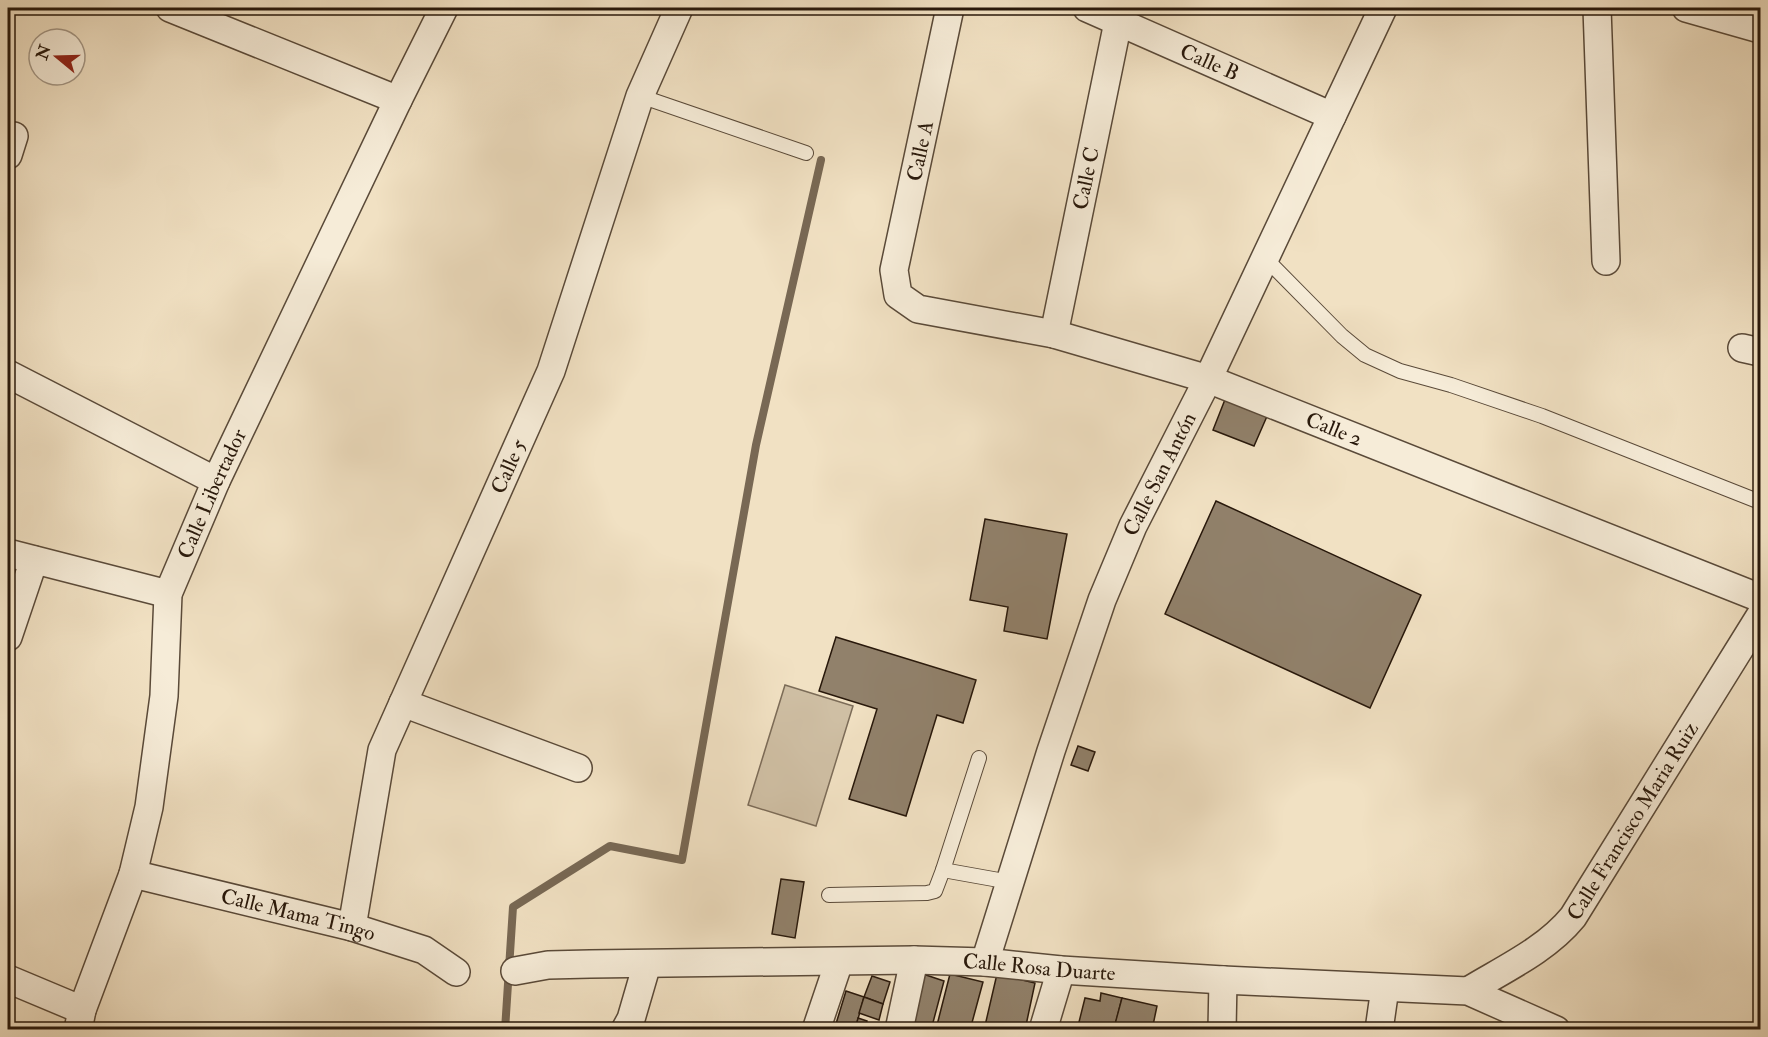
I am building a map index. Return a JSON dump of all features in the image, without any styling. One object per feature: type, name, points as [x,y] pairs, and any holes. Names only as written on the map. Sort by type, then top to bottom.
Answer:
[{"type":"street","points":[[170,8],[398,100]]},
{"type":"street","name":"Calle Libertador","points":[[80,1020],[134,874],[149,807],[164,696],[168,594],[216,481],[444,8]]},
{"type":"street","name":"Calle 5","points":[[352,927],[382,750],[551,371],[640,96],[679,8]]},
{"type":"street","name":"Calle A","points":[[898,294],[894,270],[950,8]]},
{"type":"street","name":"Calle B","points":[[1087,8],[1332,116]]},
{"type":"street","name":"Calle San Antón","points":[[985,962],[1051,751],[1102,600],[1132,526],[1208,379],[1383,8]]},
{"type":"street","points":[[1597,8],[1606,261]]},
{"type":"street","points":[[1686,8],[1761,29]]},
{"type":"street","name":"Calle C","points":[[1054,334],[1118,22]]},
{"type":"street","name":"Calle 2","points":[[898,294],[918,309],[1054,334],[1208,379],[1761,598]]},
{"type":"street","points":[[8,374],[216,481]]},
{"type":"street","points":[[8,553],[168,594]]},
{"type":"street","points":[[8,637],[34,560]]},
{"type":"street","name":"Calle Francisco Maria Ruiz","points":[[1468,991],[1545,944],[1560,933],[1573,917],[1761,616]]},
{"type":"street","points":[[403,703],[578,768]]},
{"type":"street","name":"Calle Mama Tingo","points":[[134,874],[352,927],[424,950],[456,972]]},
{"type":"street","points":[[898,1029],[914,960]]},
{"type":"street","name":"Calle Rosa Duarte","points":[[515,971],[548,965],[914,960],[985,962],[1061,970],[1223,980],[1468,991],[1556,1029]]},
{"type":"street","points":[[816,1029],[839,962]]},
{"type":"street","points":[[625,1029],[631,1019],[647,964]]},
{"type":"street","points":[[1043,1029],[1061,970]]},
{"type":"street","points":[[8,979],[80,1020]]},
{"type":"street","points":[[1222,1029],[1223,980]]},
{"type":"street","points":[[1379,1029],[1385,988]]},
{"type":"lane","points":[[640,96],[806,153]]},
{"type":"lane","points":[[1265,258],[1336,330],[1365,355],[1400,371],[1451,385],[1542,416],[1761,502]]},
{"type":"lane","points":[[829,895],[935,891],[979,758]]},
{"type":"lane","points":[[943,870],[1010,882]]},
{"type":"shaded area","points":[[785,685],[853,706],[816,826],[748,805]]},
{"type":"building","points":[[1226,397],[1268,414],[1254,446],[1213,430]]},
{"type":"building","points":[[1216,501],[1421,595],[1370,708],[1165,614]]},
{"type":"building","points":[[985,519],[1067,534],[1047,639],[1004,631],[1008,607],[970,600]]},
{"type":"building","points":[[836,637],[976,680],[963,723],[937,715],[906,816],[849,799],[877,709],[819,691]]},
{"type":"building","points":[[1078,746],[1095,752],[1088,771],[1071,765]]},
{"type":"building","points":[[781,879],[804,882],[795,938],[772,934]]},
{"type":"building","points":[[920,973],[944,981],[931,1030],[905,1030]]},
{"type":"building","points":[[950,974],[983,982],[970,1030],[936,1029]]},
{"type":"building","points":[[997,974],[1035,983],[1025,1030],[984,1030]]},
{"type":"building","points":[[872,976],[890,982],[883,1004],[864,997]]},
{"type":"building","points":[[846,991],[864,997],[855,1030],[835,1027]]},
{"type":"building","points":[[1101,993],[1122,998],[1114,1030],[1077,1030],[1085,998],[1100,1001]]},
{"type":"building","points":[[864,997],[883,1004],[879,1020],[859,1013]]},
{"type":"building","points":[[1122,998],[1157,1006],[1152,1030],[1134,1030],[1115,1024]]},
{"type":"building","points":[[858,1018],[867,1021],[864,1030],[855,1030]]},
{"type":"waterway","points":[[505,1030],[513,907],[610,846],[682,860],[756,445],[821,160]]},
{"type":"waterway","points":[[93,1026],[104,1030]]}]
